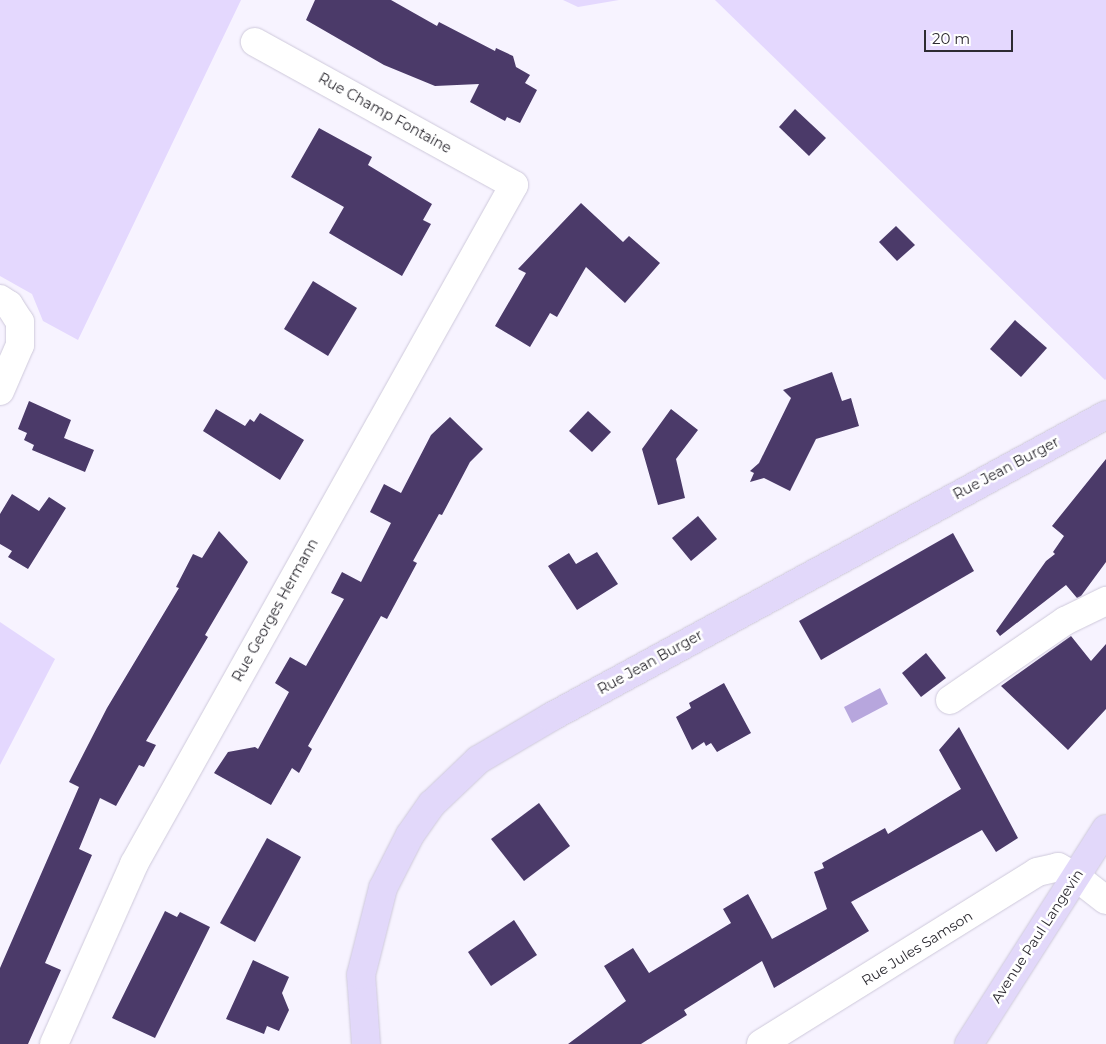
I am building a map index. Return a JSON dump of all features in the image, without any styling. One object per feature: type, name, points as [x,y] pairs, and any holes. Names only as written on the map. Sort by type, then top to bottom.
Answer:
[{"type":"main road","name":"Rue Jean Burger","points":[[366,1044],[361,975],[383,888],[410,835],[432,804],[478,760],[551,716],[1106,415]]},
{"type":"main road","name":"Avenue Paul Langevin","points":[[969,1044],[1106,829]]},
{"type":"street","name":"Rue Champ Fontaine","points":[[255,42],[514,185]]},
{"type":"street","name":"Rue Georges Hermann","points":[[54,1044],[134,864],[514,185]]},
{"type":"street","points":[[0,299],[9,305],[20,322],[20,345],[0,391]]},
{"type":"street","points":[[950,700],[1065,620],[1106,601]]},
{"type":"street","name":"Rue Jules Samson","points":[[761,1044],[1038,872],[1058,868],[1075,876]]},
{"type":"street","points":[[1075,876],[1106,900]]},
{"type":"shaded area","points":[[0,0],[241,0],[78,340],[43,321],[32,294],[0,276]]},
{"type":"shaded area","points":[[563,0],[619,0],[578,7]]},
{"type":"shaded area","points":[[715,0],[1106,0],[1106,379],[1105,380]]},
{"type":"shaded area","points":[[0,622],[55,659],[0,765]]},
{"type":"shaded area","points":[[880,688],[888,704],[852,723],[844,707]]},
{"type":"building","points":[[315,0],[391,0],[437,26],[439,22],[495,51],[496,48],[513,56],[516,67],[530,75],[525,83],[537,90],[520,123],[507,117],[505,121],[470,102],[479,84],[435,86],[384,65],[306,20]]},
{"type":"building","points":[[795,109],[826,138],[809,156],[779,127]]},
{"type":"building","points":[[319,128],[372,157],[368,165],[432,204],[423,220],[431,224],[402,276],[329,233],[344,207],[291,177]]},
{"type":"building","points":[[581,203],[623,242],[629,236],[660,263],[625,303],[586,267],[557,317],[550,313],[530,347],[495,326],[526,273],[518,269]]},
{"type":"building","points":[[896,226],[915,245],[897,261],[879,242]]},
{"type":"building","points":[[313,281],[357,308],[328,356],[284,329]]},
{"type":"building","points":[[1015,320],[1047,348],[1021,377],[990,349]]},
{"type":"building","points":[[832,372],[842,401],[851,398],[859,426],[816,439],[790,491],[764,478],[750,482],[754,473],[750,471],[759,463],[791,398],[783,390]]},
{"type":"building","points":[[29,401],[71,420],[64,438],[94,450],[85,472],[32,450],[34,445],[24,440],[27,433],[18,429]]},
{"type":"building","points":[[216,409],[245,426],[250,419],[254,422],[260,413],[304,440],[280,480],[203,431]]},
{"type":"building","points":[[671,409],[698,430],[676,459],[685,498],[658,505],[642,449]]},
{"type":"building","points":[[588,411],[611,432],[592,452],[569,431]]},
{"type":"building","points":[[450,417],[483,449],[470,462],[442,515],[439,514],[413,561],[417,563],[387,619],[381,616],[308,746],[312,749],[299,773],[292,768],[271,805],[214,773],[228,752],[255,747],[258,749],[289,692],[275,683],[290,657],[306,666],[344,599],[331,593],[342,572],[361,582],[391,523],[370,512],[384,484],[401,493],[431,435]]},
{"type":"building","points":[[1106,459],[1106,562],[1081,596],[1077,598],[1066,585],[1000,636],[996,631],[1046,561],[1055,554],[1053,552],[1064,536],[1052,526]]},
{"type":"building","points":[[12,494],[39,511],[49,497],[66,508],[28,569],[8,557],[12,551],[0,544],[0,514]]},
{"type":"building","points":[[698,516],[717,539],[691,561],[672,538]]},
{"type":"building","points":[[219,531],[248,562],[205,635],[208,637],[146,741],[156,745],[144,767],[139,765],[116,806],[100,798],[79,849],[92,855],[45,963],[61,970],[28,1044],[0,1044],[0,968],[79,787],[69,782],[107,708],[179,588],[176,587],[193,554],[202,558]]},
{"type":"building","points":[[953,533],[974,571],[821,660],[799,621]]},
{"type":"building","points":[[597,552],[618,584],[577,610],[548,566],[569,553],[576,564]]},
{"type":"building","points":[[1071,636],[1091,661],[1106,644],[1106,709],[1068,750],[1001,686]]},
{"type":"building","points":[[926,653],[946,678],[921,697],[902,673]]},
{"type":"building","points":[[724,683],[751,733],[717,752],[711,743],[706,746],[704,742],[692,750],[676,717],[691,708],[689,703]]},
{"type":"building","points":[[959,727],[1018,838],[996,852],[982,830],[851,902],[869,931],[774,988],[762,961],[684,1010],[687,1015],[641,1044],[568,1044],[626,1001],[604,966],[633,948],[649,973],[731,923],[723,909],[748,894],[772,939],[827,909],[814,872],[824,868],[822,863],[885,828],[888,834],[961,789],[939,750]]},
{"type":"building","points":[[539,803],[570,846],[524,881],[491,839]]},
{"type":"building","points":[[267,838],[301,857],[255,942],[220,923]]},
{"type":"building","points":[[165,911],[177,917],[180,912],[210,927],[155,1038],[112,1018]]},
{"type":"building","points":[[514,920],[537,955],[491,986],[468,952]]},
{"type":"building","points":[[253,960],[289,977],[282,993],[289,1010],[279,1031],[267,1026],[264,1034],[226,1019]]}]
